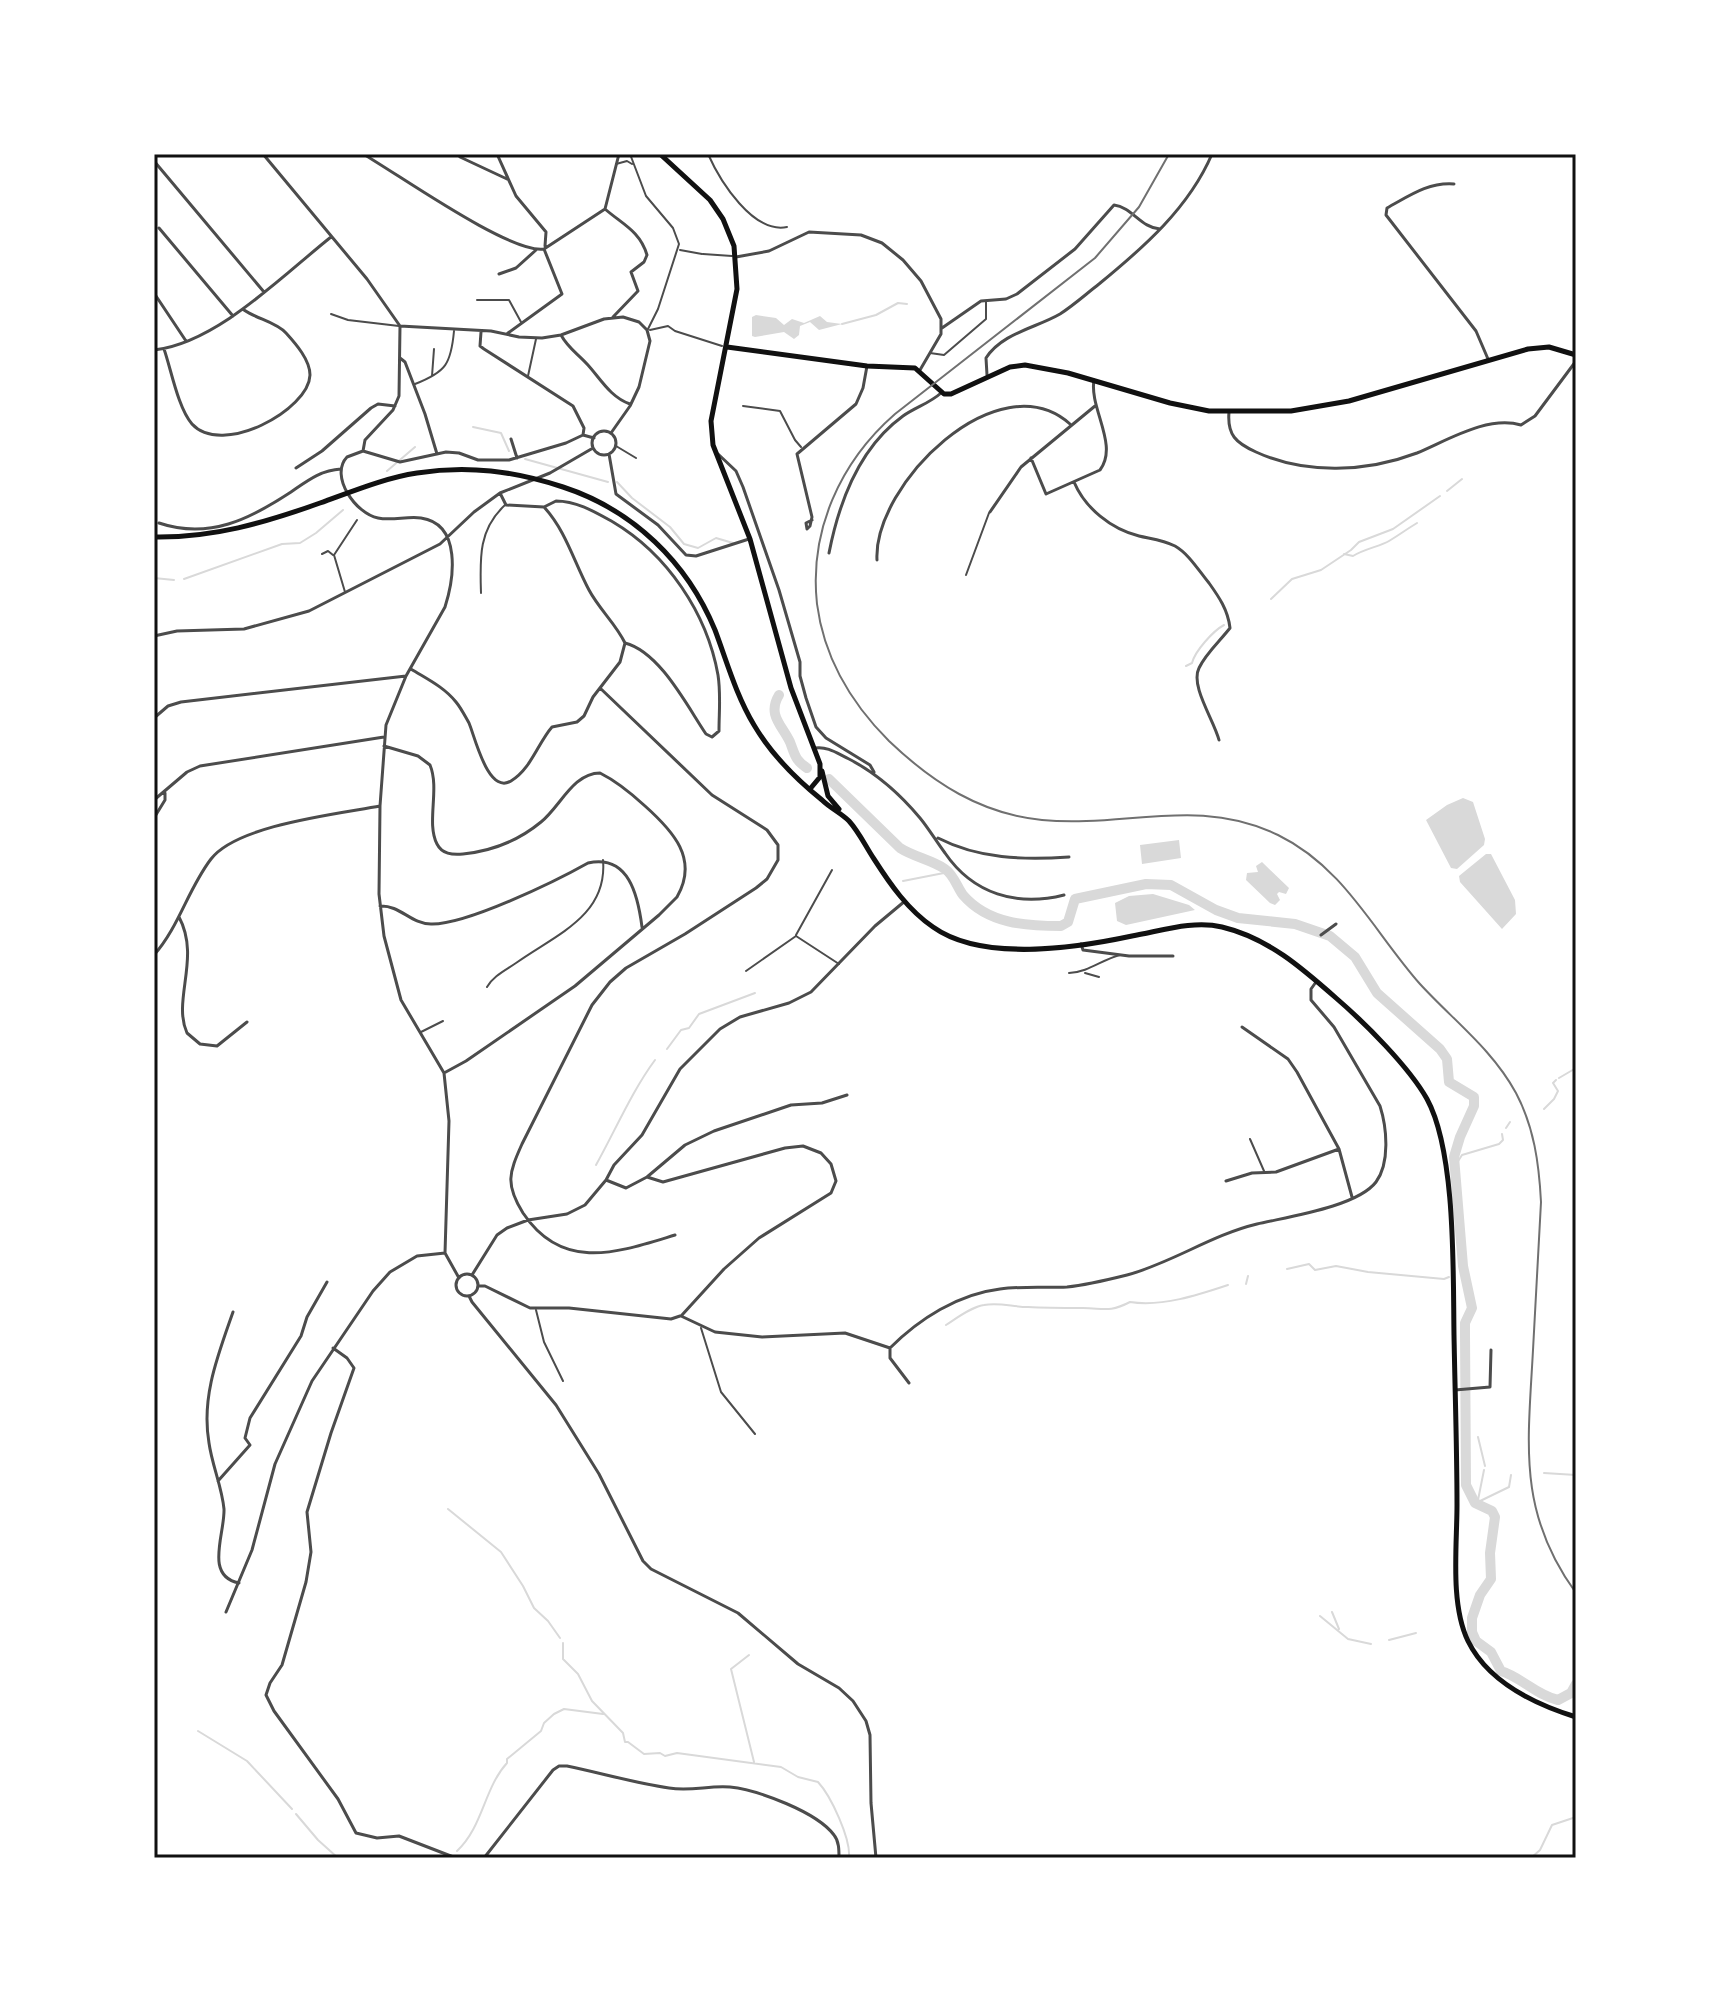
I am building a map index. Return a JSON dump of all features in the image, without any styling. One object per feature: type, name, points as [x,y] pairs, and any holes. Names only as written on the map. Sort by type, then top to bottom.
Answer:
[{"type":"main road","points":[[660,154],[717,210],[731,237],[736,257],[737,289],[711,421],[714,451],[750,539],[791,688],[815,748],[828,796],[905,901],[939,932],[982,948],[1081,944],[1183,926],[1222,927],[1265,943],[1317,980],[1403,1067],[1425,1095],[1437,1122],[1442,1147],[1451,1226],[1458,1390],[1457,1574],[1460,1618],[1468,1640],[1488,1670],[1523,1695],[1576,1717]]},
{"type":"main road","points":[[727,347],[867,366],[909,367],[920,370],[941,393],[951,394],[987,377],[1025,365],[1094,380],[1192,409],[1229,412],[1320,408],[1488,359],[1542,347],[1558,349],[1576,358]]},
{"type":"main road","points":[[154,537],[216,531],[273,520],[408,476],[473,470],[510,471],[577,492],[641,528],[671,558],[693,588],[714,629],[754,725],[786,767],[847,819]]},
{"type":"main road","points":[[810,789],[822,771]]},
{"type":"street","points":[[263,154],[367,279],[400,326],[401,383],[395,406],[365,440],[363,451]]},
{"type":"street","points":[[363,154],[495,234],[536,250],[544,249],[605,209],[619,154]]},
{"type":"street","points":[[497,154],[516,196],[546,232],[544,249],[562,294],[508,333]]},
{"type":"street","points":[[611,433],[639,387],[649,347],[647,330],[658,309],[679,250],[673,228],[646,196],[630,154]]},
{"type":"street","points":[[708,154],[718,176],[742,207],[776,228],[787,227]]},
{"type":"street","points":[[987,377],[986,358],[996,347],[1071,306],[1148,243],[1196,184],[1212,154]]},
{"type":"street","points":[[460,157],[508,180]]},
{"type":"street","points":[[154,161],[264,292]]},
{"type":"street","points":[[616,165],[627,161],[633,165]]},
{"type":"street","points":[[1454,184],[1437,183],[1424,188],[1387,208],[1386,215],[1476,331],[1488,359]]},
{"type":"street","points":[[920,370],[942,328],[974,305],[1017,294],[1075,249],[1114,205],[1123,206],[1152,229],[1160,229]]},
{"type":"street","points":[[605,209],[630,226],[646,250],[644,262],[631,272],[638,291],[613,317]]},
{"type":"street","points":[[159,228],[233,316]]},
{"type":"street","points":[[679,250],[736,257],[769,251],[809,232],[873,238],[895,252],[921,281],[938,312],[942,328]]},
{"type":"street","points":[[154,350],[186,341],[244,310],[331,237]]},
{"type":"street","points":[[499,274],[516,268],[536,250]]},
{"type":"street","points":[[154,293],[186,341]]},
{"type":"street","points":[[477,300],[509,300],[522,323]]},
{"type":"street","points":[[930,353],[941,356],[950,353],[982,323],[987,316],[986,300]]},
{"type":"street","points":[[164,349],[192,424],[206,434],[224,437],[257,427],[284,410],[305,391],[310,371],[308,362],[285,331],[244,310]]},
{"type":"street","points":[[331,314],[348,320],[536,338],[561,335],[613,317],[635,320],[647,330]]},
{"type":"street","points":[[647,330],[668,326],[727,347]]},
{"type":"street","points":[[413,385],[432,378],[449,362],[454,331]]},
{"type":"street","points":[[481,332],[480,346],[573,406],[584,428],[583,435]]},
{"type":"street","points":[[561,335],[568,348],[586,362],[601,383],[621,400],[631,404]]},
{"type":"street","points":[[527,377],[535,354],[536,338]]},
{"type":"street","points":[[432,378],[434,349]]},
{"type":"street","points":[[400,358],[405,362],[437,454]]},
{"type":"street","points":[[1229,412],[1229,432],[1237,443],[1263,456],[1308,466],[1371,467],[1470,431],[1510,422],[1521,425],[1535,416],[1576,358]]},
{"type":"street","points":[[812,520],[797,457],[802,448],[856,404],[867,366]]},
{"type":"street","points":[[1031,458],[1046,494],[1100,470],[1105,464],[1104,435],[1095,406],[1094,380]]},
{"type":"street","points":[[829,553],[846,492],[872,448],[904,416],[941,393]]},
{"type":"street","points":[[296,468],[322,451],[371,408],[378,404],[395,406]]},
{"type":"street","points":[[743,406],[780,411],[802,448]]},
{"type":"street","points":[[877,560],[886,522],[905,484],[933,450],[957,431],[997,411],[1020,406],[1046,411],[1070,424]]},
{"type":"street","points":[[966,575],[990,512],[1012,478],[1070,424],[1095,406]]},
{"type":"street","points":[[593,448],[594,438],[600,432],[611,433],[615,437],[616,446],[609,454],[613,489],[658,525],[688,556],[750,539]]},
{"type":"street","points":[[594,438],[583,435],[513,460],[478,460],[459,453],[400,462],[363,451],[345,458],[341,469],[349,493],[359,508],[369,515],[385,519],[421,518],[432,521],[448,537],[452,553],[449,595],[392,707],[384,737],[380,806],[380,906],[387,951],[408,1014],[444,1073],[449,1132],[445,1253],[459,1278],[457,1290],[469,1296],[556,1405],[599,1474],[643,1561],[651,1569],[738,1613],[798,1664],[839,1688],[853,1701],[866,1721],[870,1735],[876,1858]]},
{"type":"street","points":[[511,439],[513,460]]},
{"type":"street","points":[[616,446],[636,458]]},
{"type":"street","points":[[593,448],[600,454],[609,454]]},
{"type":"street","points":[[154,636],[177,631],[244,629],[309,611],[440,544],[500,493],[550,473],[593,448]]},
{"type":"street","points":[[714,451],[736,471],[743,487],[779,590],[816,727],[826,738],[870,765],[918,815],[962,874],[995,894],[1026,901],[1064,895]]},
{"type":"street","points":[[159,523],[173,528],[216,531],[257,515],[318,474],[341,469]]},
{"type":"street","points":[[1074,482],[1089,508],[1114,525],[1177,547],[1221,600],[1230,628],[1208,653],[1195,677],[1216,725],[1219,740]]},
{"type":"street","points":[[500,493],[506,505]]},
{"type":"street","points":[[481,593],[483,541],[491,519],[506,505],[544,507],[551,502],[563,501],[583,506],[636,536],[671,573],[688,599],[708,641],[717,673],[719,731],[716,736],[706,734],[660,668],[635,645],[625,643],[594,599],[562,530],[544,507]]},
{"type":"street","points":[[334,555],[357,520]]},
{"type":"street","points":[[322,554],[328,551],[334,555],[345,593]]},
{"type":"street","points":[[410,669],[445,691],[458,705],[469,723],[488,771],[494,780],[504,783],[510,782],[529,762],[552,727],[569,725],[584,716],[593,697],[620,662],[625,643]]},
{"type":"street","points":[[154,718],[168,706],[181,702],[406,676]]},
{"type":"street","points":[[600,688],[712,795],[773,836],[778,851],[775,869],[767,879],[685,934],[626,968],[602,991],[592,1005],[511,1168],[511,1188],[528,1220],[560,1248],[612,1252],[675,1235]]},
{"type":"street","points":[[154,800],[187,772],[200,766],[384,737]]},
{"type":"street","points":[[384,746],[418,756],[430,765],[434,775],[435,840],[447,854],[483,852],[518,838],[544,820],[581,779],[588,774],[600,773],[637,799],[670,830],[684,855],[686,867],[682,888],[669,906],[575,986],[444,1073]]},
{"type":"street","points":[[815,748],[826,748],[874,772]]},
{"type":"street","points":[[154,818],[165,800],[165,793]]},
{"type":"street","points":[[154,955],[174,927],[210,861],[234,840],[261,829],[380,806]]},
{"type":"street","points":[[934,836],[954,846],[1005,858],[1069,857]]},
{"type":"street","points":[[380,906],[399,909],[422,923],[441,923],[506,902],[588,863],[603,860],[616,865],[637,896],[642,927]]},
{"type":"street","points":[[487,987],[499,974],[571,925],[593,906],[604,882],[603,860]]},
{"type":"street","points":[[746,971],[796,936],[832,870]]},
{"type":"street","points":[[459,1278],[472,1275],[497,1235],[507,1228],[528,1220],[577,1211],[642,1135],[666,1089],[699,1047],[740,1017],[789,1003],[811,992],[870,931],[905,901]]},
{"type":"street","points":[[179,917],[188,948],[184,1009],[187,1033],[200,1044],[217,1046],[247,1022]]},
{"type":"street","points":[[1321,935],[1336,924]]},
{"type":"street","points":[[796,936],[840,964]]},
{"type":"street","points":[[1081,944],[1083,950],[1121,955],[1173,956]]},
{"type":"street","points":[[1084,972],[1106,959],[1121,955]]},
{"type":"street","points":[[1069,973],[1084,972],[1099,977]]},
{"type":"street","points":[[909,1383],[890,1358],[890,1348],[918,1323],[968,1298],[989,1291],[1070,1287],[1130,1274],[1240,1229],[1309,1214],[1370,1188],[1383,1169],[1384,1120],[1380,1106],[1334,1027],[1311,1000],[1311,989],[1317,980]]},
{"type":"street","points":[[420,1033],[443,1021]]},
{"type":"street","points":[[1242,1027],[1288,1059],[1339,1149],[1352,1197]]},
{"type":"street","points":[[606,1180],[626,1188],[647,1177],[685,1145],[714,1131],[791,1105],[822,1103],[847,1095]]},
{"type":"street","points":[[1250,1139],[1266,1173]]},
{"type":"street","points":[[469,1296],[478,1286],[485,1286],[536,1309],[569,1308],[671,1319],[681,1316],[724,1269],[759,1238],[831,1193],[836,1181],[835,1173],[821,1153],[797,1146],[663,1182],[647,1177]]},
{"type":"street","points":[[1226,1181],[1252,1173],[1297,1166],[1339,1149]]},
{"type":"street","points":[[226,1612],[252,1550],[275,1464],[312,1381],[373,1291],[390,1272],[417,1256],[445,1253]]},
{"type":"street","points":[[472,1275],[478,1286]]},
{"type":"street","points":[[218,1481],[250,1445],[245,1438],[250,1418],[301,1336],[307,1317],[327,1282]]},
{"type":"street","points":[[536,1309],[544,1342],[563,1381]]},
{"type":"street","points":[[233,1312],[213,1367],[208,1403],[209,1446],[224,1516],[218,1565],[222,1575],[239,1583]]},
{"type":"street","points":[[681,1316],[715,1332],[762,1337],[845,1333],[890,1348]]},
{"type":"street","points":[[701,1327],[721,1392],[755,1434]]},
{"type":"street","points":[[333,1348],[353,1364],[353,1373],[307,1512],[311,1552],[306,1582],[282,1665],[266,1695],[274,1711],[338,1799],[356,1833],[377,1838],[399,1836],[456,1858]]},
{"type":"street","points":[[1458,1390],[1490,1387],[1491,1350]]},
{"type":"street","points":[[484,1858],[559,1766],[666,1788],[690,1791],[730,1787],[773,1798],[832,1831],[837,1839],[839,1858]]},
{"type":"shaded area","points":[[820,316],[827,322],[842,324],[819,330],[810,322],[800,326],[799,335],[794,339],[784,332],[755,337],[752,336],[752,317],[776,318],[784,325],[792,319],[804,323]]},
{"type":"shaded area","points":[[1463,798],[1473,802],[1485,839],[1484,845],[1457,869],[1451,868],[1426,820]]},
{"type":"shaded area","points":[[1179,840],[1181,858],[1142,864],[1140,845]]},
{"type":"shaded area","points":[[1486,854],[1491,854],[1515,900],[1516,914],[1502,929],[1460,882],[1459,876]]},
{"type":"shaded area","points":[[1262,862],[1289,888],[1286,894],[1277,894],[1280,900],[1275,905],[1246,880],[1247,873],[1258,872],[1256,866]]},
{"type":"shaded area","points":[[1153,894],[1189,905],[1195,910],[1126,925],[1117,921],[1115,903],[1129,896]]},
{"type":"waterway","points":[[842,324],[876,315],[898,303],[907,304]]},
{"type":"waterway","points":[[473,427],[501,433],[509,451]]},
{"type":"waterway","points":[[387,471],[415,447]]},
{"type":"waterway","points":[[525,459],[608,482]]},
{"type":"waterway","points":[[1447,491],[1462,479]]},
{"type":"waterway","points":[[617,482],[632,498],[670,527],[684,544],[698,548],[716,538],[733,543]]},
{"type":"waterway","points":[[1271,599],[1292,579],[1321,570],[1359,542],[1393,529],[1440,496]]},
{"type":"waterway","points":[[184,579],[282,544],[300,543],[343,510]]},
{"type":"waterway","points":[[1344,554],[1353,556],[1386,543],[1417,523]]},
{"type":"waterway","points":[[154,578],[174,580]]},
{"type":"waterway","points":[[1186,666],[1192,663],[1210,636],[1224,625]]},
{"type":"waterway","points":[[779,695],[775,708],[777,720],[796,757],[807,768]]},
{"type":"waterway","points":[[829,779],[900,848],[945,869],[973,905],[996,918],[1021,924],[1061,926],[1068,922],[1075,899],[1146,884],[1171,885],[1216,910],[1238,918],[1295,924],[1330,936],[1355,957],[1377,993],[1440,1049],[1447,1059],[1449,1082],[1474,1097],[1474,1106],[1454,1157],[1463,1266],[1472,1308],[1465,1323],[1466,1485],[1475,1503],[1492,1511],[1495,1517],[1490,1553],[1491,1579],[1480,1595],[1472,1618],[1472,1632],[1476,1641],[1491,1652],[1501,1671],[1543,1694],[1558,1700],[1571,1693],[1576,1684]]},
{"type":"waterway","points":[[903,881],[949,872]]},
{"type":"waterway","points":[[667,1049],[681,1030],[689,1028],[699,1014],[755,993]]},
{"type":"waterway","points":[[596,1165],[655,1060]]},
{"type":"waterway","points":[[1559,1078],[1576,1068]]},
{"type":"waterway","points":[[1544,1109],[1558,1091],[1553,1083],[1556,1080]]},
{"type":"waterway","points":[[1506,1128],[1510,1122]]},
{"type":"waterway","points":[[1455,1166],[1462,1155],[1499,1144],[1503,1140],[1502,1134]]},
{"type":"waterway","points":[[1287,1269],[1309,1264],[1315,1270],[1336,1266],[1368,1272],[1449,1277]]},
{"type":"waterway","points":[[1246,1284],[1248,1276]]},
{"type":"waterway","points":[[946,1325],[969,1310],[984,1305],[1111,1309],[1130,1302],[1155,1303],[1180,1299],[1228,1285]]},
{"type":"waterway","points":[[1478,1437],[1485,1466]]},
{"type":"waterway","points":[[1478,1500],[1484,1470]]},
{"type":"waterway","points":[[1544,1473],[1576,1475]]},
{"type":"waterway","points":[[1476,1503],[1509,1487],[1511,1475]]},
{"type":"waterway","points":[[448,1509],[501,1552],[534,1608],[560,1638]]},
{"type":"waterway","points":[[1332,1612],[1339,1629]]},
{"type":"waterway","points":[[1320,1616],[1348,1639],[1371,1644]]},
{"type":"waterway","points":[[1389,1640],[1416,1633]]},
{"type":"waterway","points":[[563,1643],[563,1659],[578,1674],[592,1701],[623,1733],[625,1742],[644,1754],[660,1753],[665,1756],[677,1753],[781,1767],[798,1777],[818,1782],[839,1818],[847,1840],[849,1858]]},
{"type":"waterway","points":[[749,1655],[731,1669],[754,1762]]},
{"type":"waterway","points":[[457,1851],[473,1831],[507,1759],[541,1731],[544,1723],[564,1709],[603,1714]]},
{"type":"waterway","points":[[198,1731],[247,1761],[292,1809]]},
{"type":"waterway","points":[[296,1814],[338,1858]]},
{"type":"waterway","points":[[1531,1858],[1540,1850],[1552,1825],[1576,1817]]},
{"type":"railway","points":[[1169,154],[1139,207],[1095,258],[895,414],[858,454],[832,500],[818,550],[817,604],[826,643],[851,695],[889,741],[941,783],[978,803],[1020,817],[1042,820],[1190,815],[1219,817],[1248,823],[1301,848],[1340,882],[1420,984],[1496,1062],[1516,1093],[1527,1119],[1537,1159],[1540,1188],[1529,1416],[1530,1476],[1544,1534],[1576,1593]]}]
